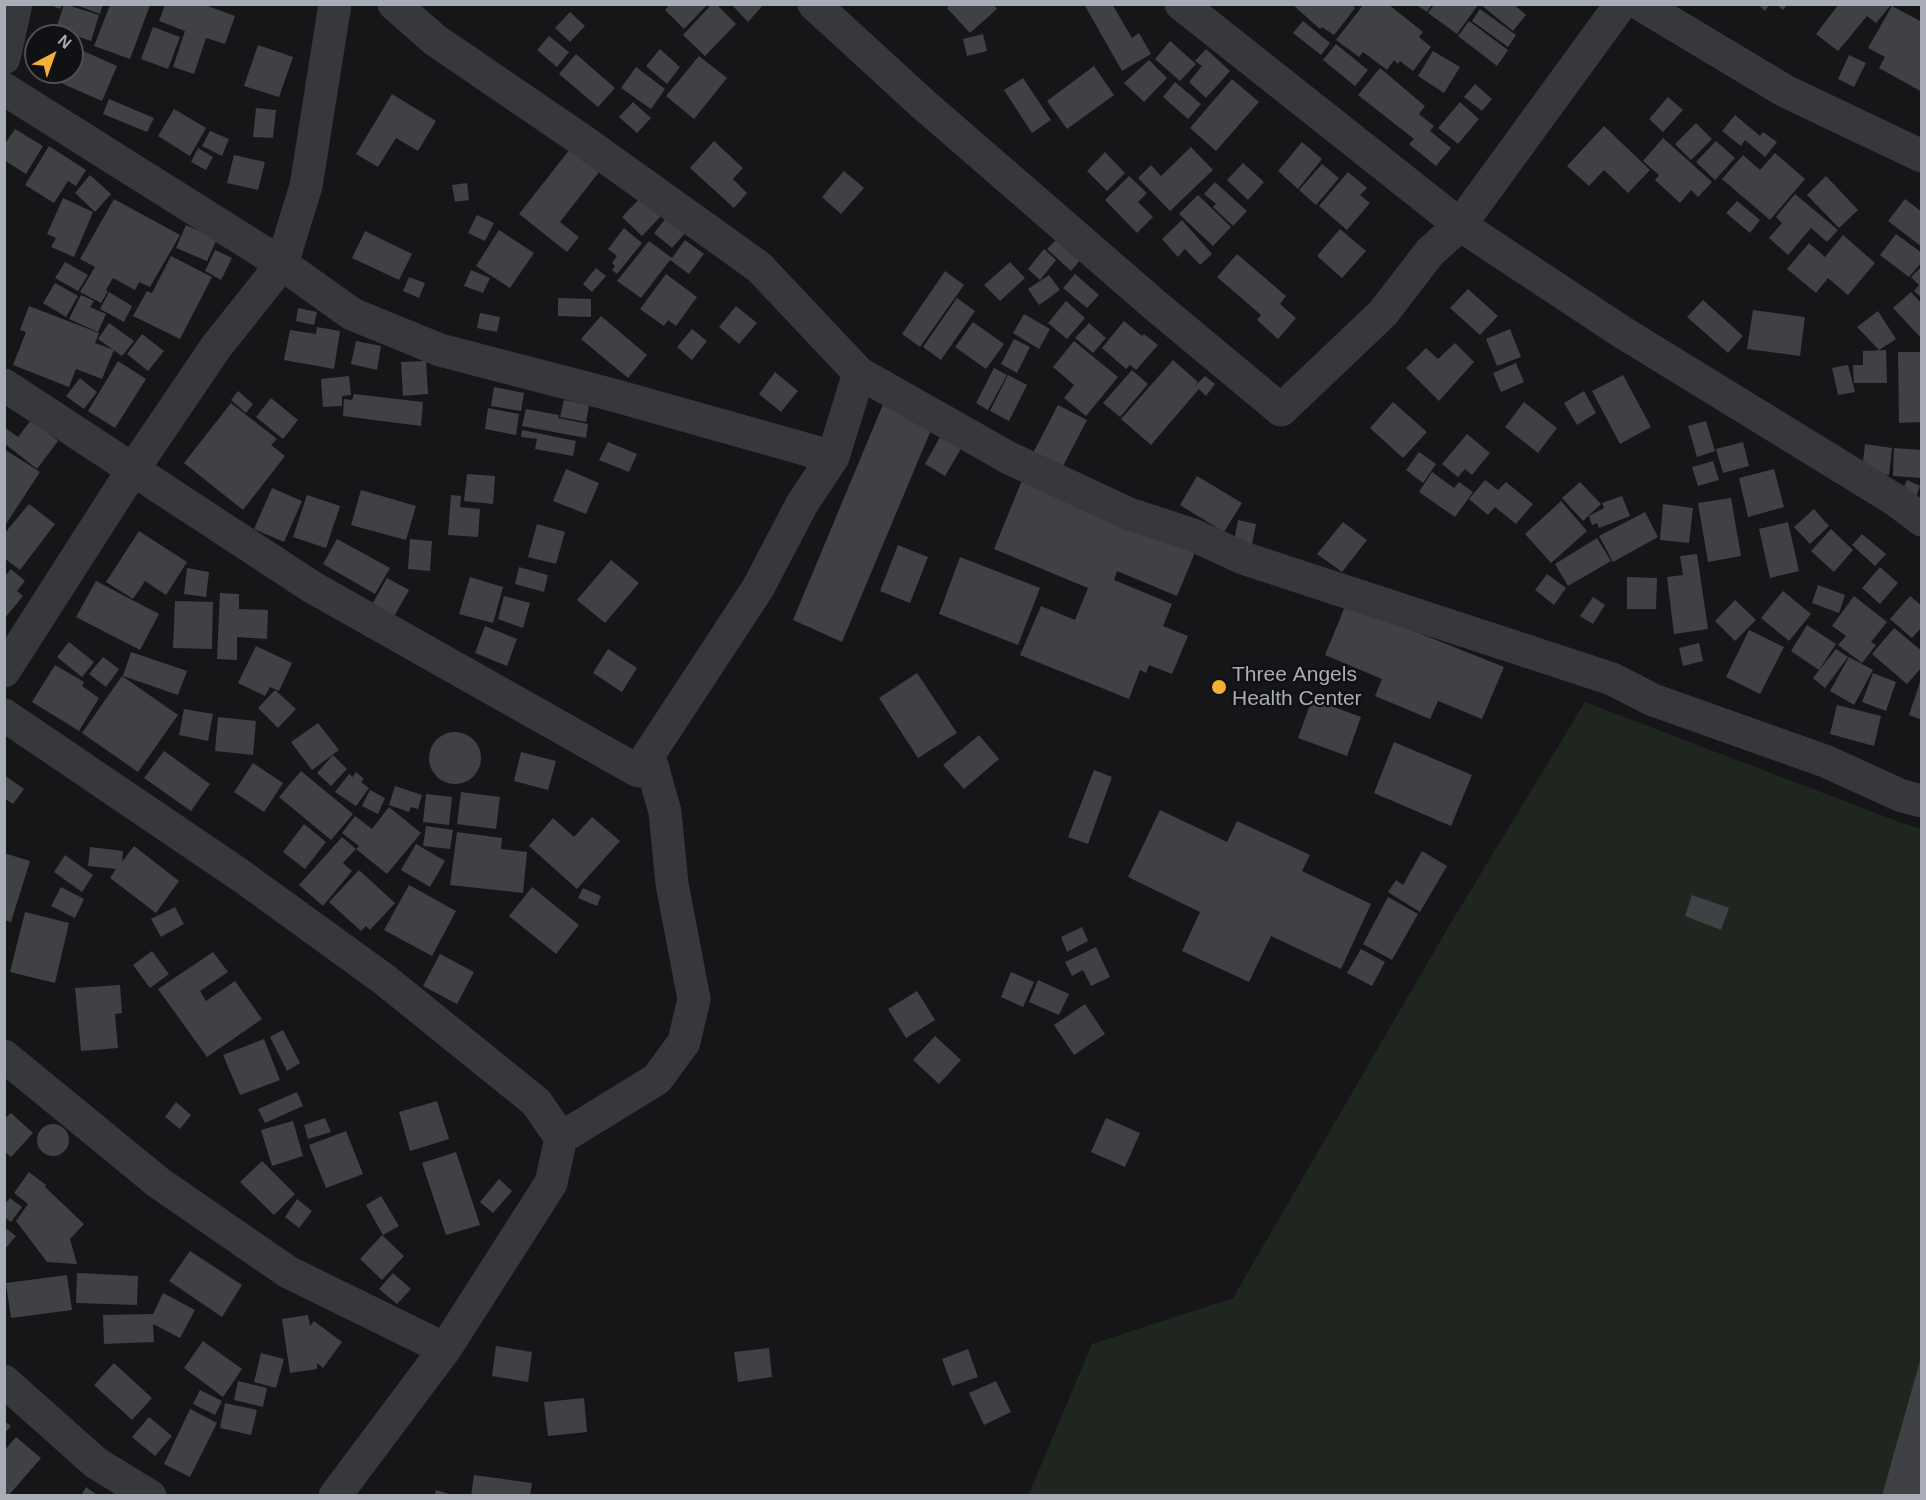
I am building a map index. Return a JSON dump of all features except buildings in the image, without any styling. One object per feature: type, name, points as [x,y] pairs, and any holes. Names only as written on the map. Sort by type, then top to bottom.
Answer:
[{"type":"street","points":[[4,58],[16,4]]},
{"type":"street","points":[[4,670],[134,468],[216,347],[282,264],[306,186],[335,4]]},
{"type":"street","points":[[394,4],[435,40],[584,141],[759,267],[859,373],[1010,458],[1129,514],[1193,535],[1243,558],[1612,679],[1653,700],[1825,761],[1902,795],[1922,801]]},
{"type":"street","points":[[814,4],[940,120],[1281,410],[1383,313],[1430,252],[1460,225],[1621,4]]},
{"type":"street","points":[[1181,4],[1460,225],[1622,332],[1897,501],[1922,520]]},
{"type":"street","points":[[1640,4],[1785,91],[1922,156]]},
{"type":"street","points":[[4,89],[282,264],[352,314],[440,350],[613,395],[833,457]]},
{"type":"street","points":[[4,385],[134,468],[312,587],[638,771],[758,588],[802,504],[833,457],[859,373]]},
{"type":"street","points":[[4,715],[240,875],[386,980],[536,1102],[561,1138]]},
{"type":"street","points":[[335,1496],[445,1349],[551,1183],[561,1138],[657,1079],[684,1042],[694,999],[672,884],[665,812],[649,755]]},
{"type":"street","points":[[4,1056],[159,1183],[288,1272],[445,1349]]},
{"type":"street","points":[[4,1381],[96,1463],[150,1496]]},
{"type":"shaded area","points":[[1585,702],[1921,829],[1921,1495],[1028,1496],[1092,1344],[1233,1298],[1446,931]]},
{"type":"place","name":"Three Angels Health Center","points":[[1219,687]]}]
